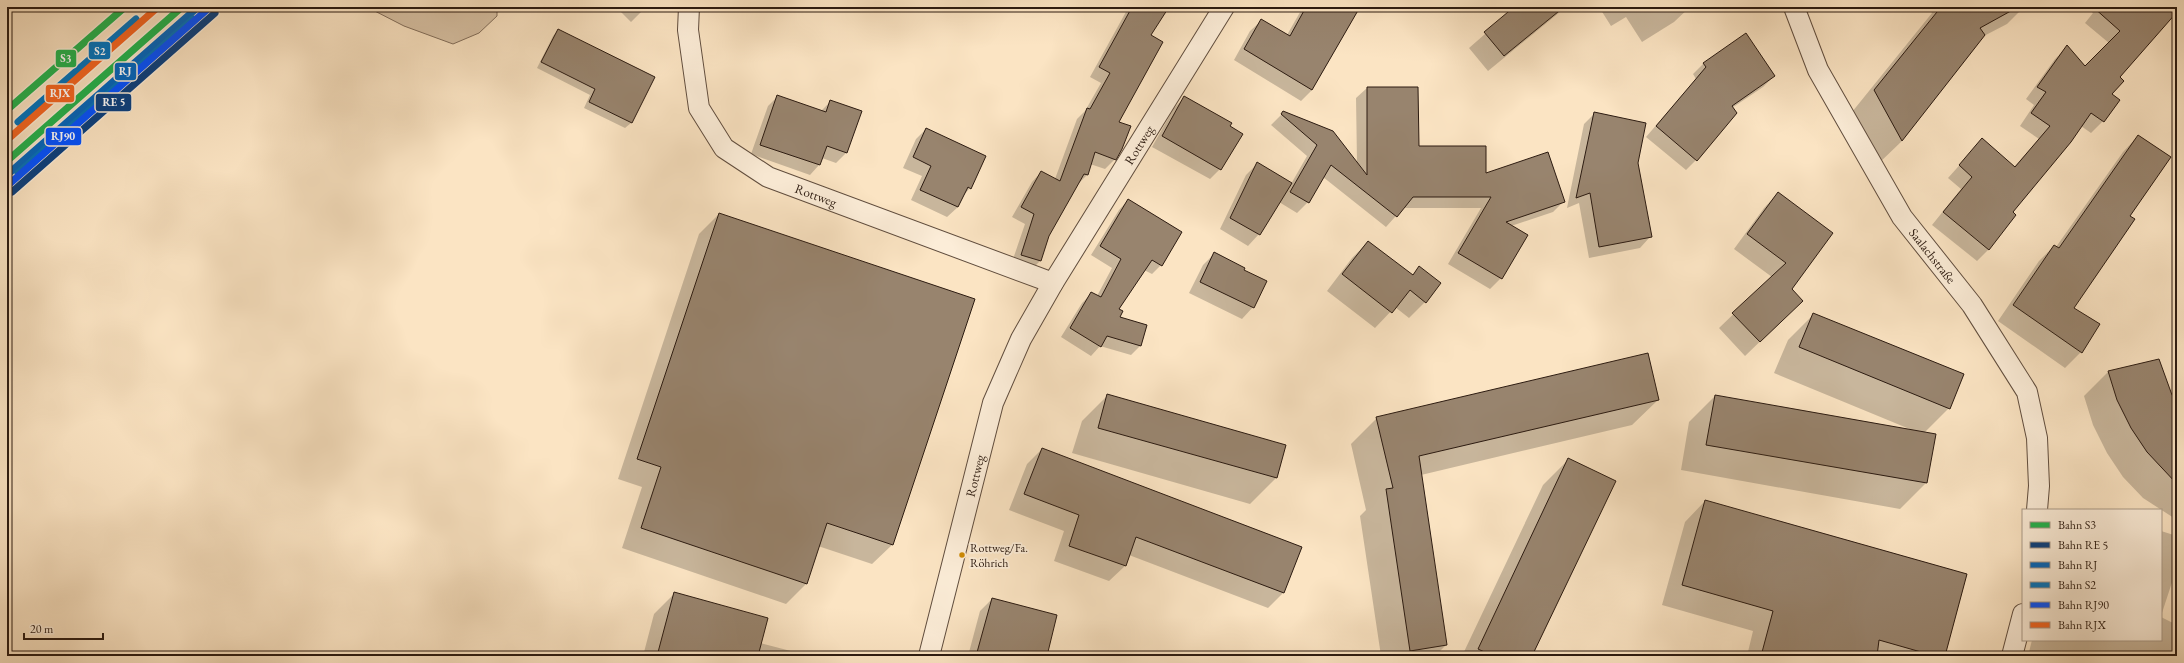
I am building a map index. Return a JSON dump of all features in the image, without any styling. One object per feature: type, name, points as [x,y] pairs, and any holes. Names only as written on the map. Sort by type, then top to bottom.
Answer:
[{"type":"street","name":"Rottweg","points":[[689,7],[688,30],[699,108],[724,148],[768,177],[1052,283]]},
{"type":"street","name":"Rottweg","points":[[929,656],[994,403],[1021,339],[1052,283],[1224,7]]},
{"type":"street","name":"Saalachstraße","points":[[1794,7],[1818,70],[1902,217],[1972,305],[2027,392],[2037,438],[2039,486],[2037,509]]},
{"type":"street","points":[[2012,656],[2022,618]]},
{"type":"shaded area","points":[[367,7],[497,7],[497,16],[479,33],[453,44],[404,26]]},
{"type":"building","points":[[1132,7],[1169,7],[1151,35],[1163,42],[1119,122],[1131,126],[1122,149],[1116,160],[1095,152],[1088,175],[1084,174],[1049,236],[1041,261],[1021,255],[1034,214],[1021,207],[1041,171],[1060,181],[1087,108],[1090,109],[1110,73],[1099,67]]},
{"type":"building","points":[[1306,7],[1360,7],[1312,90],[1244,49],[1261,19],[1290,36]]},
{"type":"building","points":[[1514,7],[1564,7],[1504,56],[1484,32]]},
{"type":"building","points":[[1941,7],[2018,7],[1980,28],[1985,35],[1902,141],[1874,90]]},
{"type":"building","points":[[2093,7],[2177,7],[2177,12],[2120,77],[2124,81],[2112,94],[2120,100],[2104,122],[2091,113],[2071,142],[2013,212],[2016,215],[1989,250],[1943,212],[1972,177],[1959,165],[1982,138],[2015,167],[2050,126],[2031,113],[2046,92],[2037,87],[2067,45],[2085,66],[2120,31]]},
{"type":"building","points":[[558,29],[655,77],[632,123],[589,102],[595,89],[541,62]]},
{"type":"building","points":[[1746,33],[1775,76],[1732,106],[1737,113],[1697,161],[1656,126],[1706,67],[1703,63]]},
{"type":"building","points":[[1367,87],[1418,87],[1419,146],[1486,146],[1486,173],[1548,152],[1565,202],[1506,222],[1528,235],[1502,279],[1458,253],[1491,197],[1413,197],[1397,217],[1331,165],[1309,203],[1290,192],[1317,145],[1281,114],[1283,111],[1333,131],[1367,175]]},
{"type":"building","points":[[777,95],[826,112],[830,100],[862,111],[847,153],[827,146],[820,165],[760,145]]},
{"type":"building","points":[[1184,96],[1232,123],[1230,126],[1243,134],[1221,170],[1162,136]]},
{"type":"building","points":[[1594,112],[1646,123],[1638,163],[1652,237],[1599,247],[1590,193],[1576,198]]},
{"type":"building","points":[[926,128],[986,156],[971,189],[968,187],[958,207],[920,190],[931,166],[913,157]]},
{"type":"building","points":[[2138,135],[2171,157],[2130,216],[2135,219],[2074,308],[2100,324],[2082,353],[2013,305],[2054,245],[2059,248]]},
{"type":"building","points":[[1257,162],[1292,183],[1260,235],[1230,218]]},
{"type":"building","points":[[1778,192],[1833,233],[1792,289],[1803,301],[1760,342],[1732,313],[1786,263],[1747,234]]},
{"type":"building","points":[[1128,199],[1182,232],[1162,266],[1152,260],[1119,309],[1123,311],[1120,317],[1147,325],[1141,346],[1107,336],[1101,347],[1070,328],[1091,292],[1101,297],[1121,259],[1100,246]]},
{"type":"building","points":[[719,213],[975,299],[893,545],[827,523],[807,584],[641,528],[661,467],[637,459]]},
{"type":"building","points":[[1368,241],[1413,275],[1419,266],[1441,283],[1426,303],[1410,290],[1392,313],[1342,274]]},
{"type":"building","points":[[1214,252],[1245,268],[1244,270],[1267,281],[1254,308],[1200,282]]},
{"type":"building","points":[[1813,313],[1964,374],[1950,409],[1799,347]]},
{"type":"building","points":[[1648,353],[1659,400],[1419,456],[1447,645],[1410,651],[1386,489],[1393,488],[1376,417]]},
{"type":"building","points":[[2159,359],[2172,395],[2177,401],[2177,484],[2147,452],[2131,428],[2117,400],[2108,371]]},
{"type":"building","points":[[1107,394],[1286,445],[1277,478],[1098,428]]},
{"type":"building","points":[[1715,395],[1936,434],[1927,483],[1706,445]]},
{"type":"building","points":[[1042,448],[1302,547],[1284,593],[1136,537],[1126,566],[1069,546],[1079,515],[1024,494]]},
{"type":"building","points":[[1568,458],[1616,481],[1532,656],[1493,656],[1478,649]]},
{"type":"building","points":[[1705,500],[1967,574],[1945,656],[1935,656],[1879,640],[1877,656],[1761,656],[1773,611],[1682,585]]},
{"type":"building","points":[[674,592],[768,618],[758,656],[657,656]]},
{"type":"building","points":[[992,598],[1057,615],[1047,656],[976,656]]},
{"type":"rail line","name":"S3","points":[[7,110],[125,7]]},
{"type":"rail line","name":"RJX","points":[[7,140],[158,7]]},
{"type":"rail line","name":"S3","points":[[7,161],[182,7]]},
{"type":"rail line","name":"RJ","points":[[7,175],[198,7]]},
{"type":"rail line","name":"RJ90","points":[[7,186],[210,7]]},
{"type":"rail line","name":"S2","points":[[18,122],[136,19]]},
{"type":"rail line","name":"S2","points":[[18,173],[193,19]]},
{"type":"transit line","points":[[12,192],[215,13]]},
{"type":"place","name":"Rottweg/Fa. Röhrich","points":[[962,555]]}]
